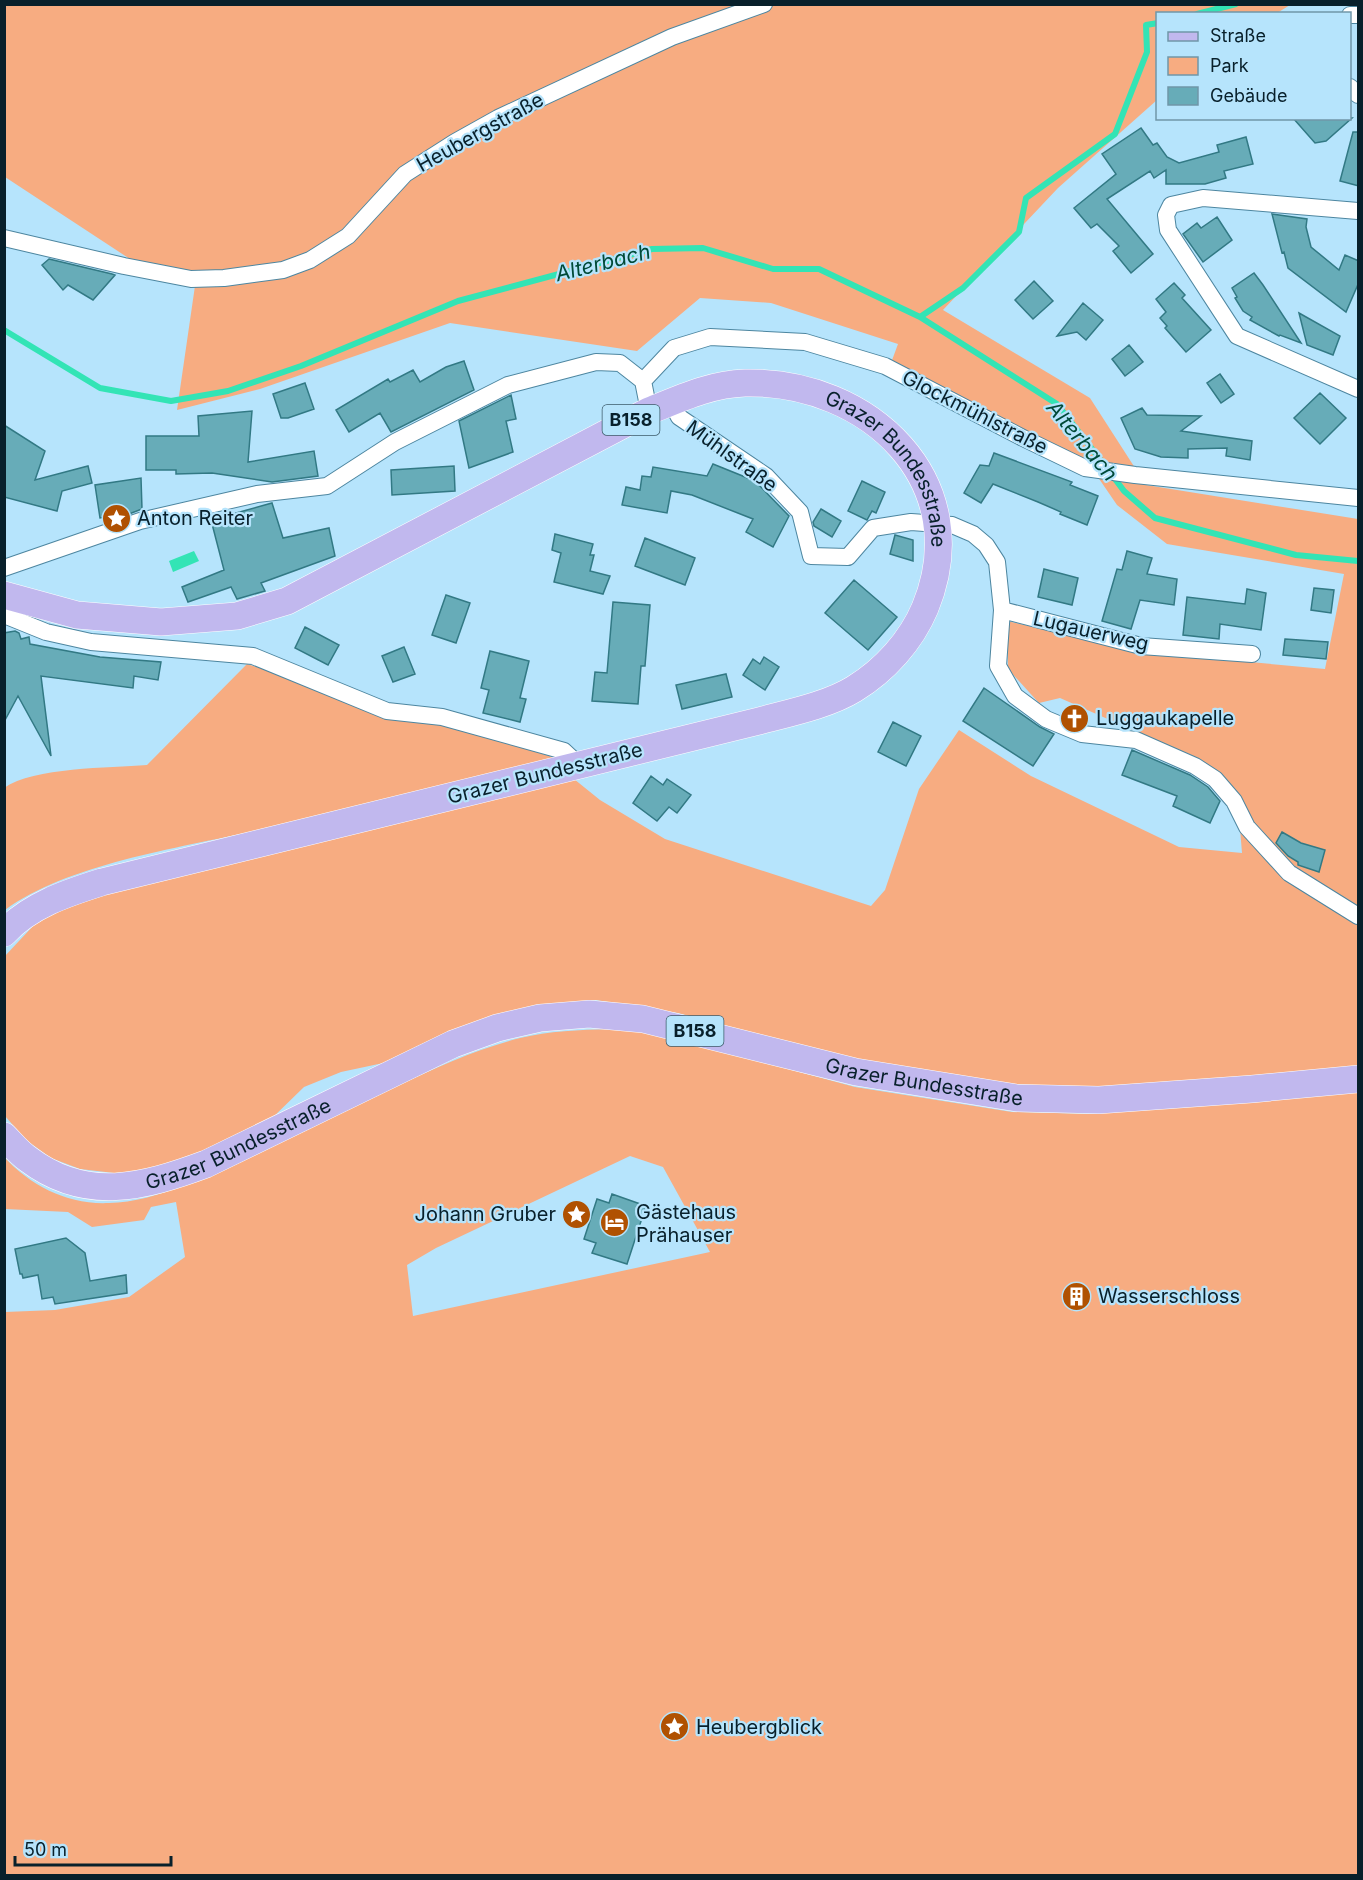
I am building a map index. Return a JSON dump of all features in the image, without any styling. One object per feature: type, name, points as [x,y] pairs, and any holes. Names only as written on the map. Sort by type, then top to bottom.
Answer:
[{"type":"main road","name":"Grazer Bundesstraße","points":[[4,933],[15,921],[61,895],[102,882],[805,709],[854,690],[888,664],[917,627],[932,589],[940,549],[933,502],[917,468],[890,435],[857,410],[816,392],[745,383],[709,387],[660,406],[287,601],[237,616],[161,622],[77,615],[6,595]]},
{"type":"main road","name":"Grazer Bundesstraße","points":[[4,1136],[28,1159],[62,1178],[96,1186],[127,1187],[163,1180],[206,1164],[453,1044],[497,1028],[540,1018],[589,1014],[643,1018],[856,1072],[1017,1098],[1100,1100],[1359,1079]]},
{"type":"street","name":"Heubergstraße","points":[[4,238],[191,279],[224,278],[283,270],[310,260],[348,237],[405,174],[455,141],[498,118],[672,36],[764,4]]},
{"type":"street","points":[[1359,211],[1203,198],[1171,205],[1166,215],[1168,230],[1237,336],[1359,389]]},
{"type":"street","name":"Glockmühlstraße","points":[[643,381],[674,348],[710,337],[805,342],[885,366],[1085,468],[1135,476],[1359,498]]},
{"type":"street","points":[[4,568],[140,521],[257,494],[327,486],[395,442],[508,385],[596,362],[620,363],[643,381]]},
{"type":"street","name":"Mühlstraße","points":[[643,381],[660,406],[766,476],[800,512],[811,556],[848,557],[873,528],[911,522],[952,525],[973,534],[986,545],[997,562],[1002,610],[998,666],[1015,696],[1046,719],[1082,734],[1136,740],[1195,766],[1215,780],[1228,794],[1247,827],[1289,873],[1359,916]]},
{"type":"street","points":[[6,595],[9,617],[46,632],[92,642],[253,656],[387,711],[442,717],[564,751],[579,765]]},
{"type":"street","name":"Lugauerweg","points":[[1002,610],[1141,646],[1252,654]]},
{"type":"green space","points":[[4,5],[1290,5],[1279,12],[1156,12],[1156,101],[1058,188],[943,310],[1090,398],[1146,485],[1358,519],[1358,1066],[1156,1084],[1065,1088],[1004,1083],[865,1063],[678,1013],[596,1000],[538,1005],[388,1062],[341,1072],[304,1087],[267,1123],[230,1141],[148,1171],[114,1173],[80,1169],[51,1158],[26,1140],[5,1116],[4,957],[34,925],[60,910],[93,896],[574,779],[600,800],[665,839],[871,906],[885,890],[919,789],[959,730],[1031,776],[1179,847],[1242,853],[1237,791],[1203,761],[1060,698],[1039,703],[1008,669],[1007,621],[1141,652],[1325,669],[1344,574],[1167,544],[1117,505],[1091,467],[970,401],[891,363],[898,344],[771,303],[700,298],[637,351],[450,323],[260,389],[177,410],[197,272],[133,261],[5,177]]},
{"type":"green space","points":[[247,664],[556,758],[447,786],[94,868],[31,894],[5,910],[4,788],[17,781],[52,772],[147,765]]},
{"type":"green space","points":[[610,1029],[658,1034],[855,1087],[1012,1112],[1091,1114],[1358,1091],[1358,1875],[5,1875],[5,1312],[55,1310],[129,1297],[185,1257],[176,1202],[151,1207],[144,1220],[92,1227],[68,1212],[5,1209],[4,1157],[38,1185],[65,1197],[94,1203],[147,1198],[204,1177],[427,1072],[473,1053],[504,1042],[531,1036],[564,1031]],"holes":[[[630,1156],[663,1167],[710,1252],[413,1316],[407,1265],[436,1248]]]},
{"type":"shaded area","points":[[194,551],[199,561],[173,572],[169,561]]},
{"type":"building","points":[[1295,120],[1350,120],[1326,141],[1315,143]]},
{"type":"building","points":[[1141,128],[1153,145],[1157,143],[1167,157],[1179,163],[1219,152],[1217,145],[1246,137],[1253,164],[1224,171],[1226,178],[1205,184],[1166,184],[1166,170],[1154,178],[1150,171],[1107,199],[1153,254],[1131,273],[1113,251],[1119,246],[1097,224],[1091,228],[1074,208],[1116,174],[1102,154]]},
{"type":"building","points":[[1353,132],[1359,132],[1359,186],[1340,181]]},
{"type":"building","points":[[1272,214],[1307,219],[1306,227],[1311,247],[1339,270],[1345,255],[1359,261],[1359,282],[1346,312],[1288,268]]},
{"type":"building","points":[[1217,217],[1232,240],[1203,262],[1183,234],[1197,223],[1201,228]]},
{"type":"building","points":[[49,259],[115,275],[93,300],[68,285],[63,290],[42,265]]},
{"type":"building","points":[[1254,273],[1301,343],[1279,336],[1250,320],[1252,317],[1243,311],[1232,288]]},
{"type":"building","points":[[1034,281],[1053,301],[1033,319],[1015,300]]},
{"type":"building","points":[[1174,283],[1185,295],[1182,298],[1211,330],[1186,352],[1165,328],[1167,326],[1160,318],[1166,312],[1156,299]]},
{"type":"building","points":[[1083,303],[1103,320],[1086,340],[1077,332],[1057,336]]},
{"type":"building","points":[[1299,313],[1340,336],[1333,355],[1307,345]]},
{"type":"building","points":[[1129,345],[1143,362],[1125,376],[1112,359]]},
{"type":"building","points":[[464,361],[474,390],[391,432],[380,413],[349,432],[336,410],[388,379],[390,382],[413,370],[420,382],[446,367]]},
{"type":"building","points":[[1220,374],[1234,394],[1221,403],[1207,383]]},
{"type":"building","points":[[305,383],[314,409],[288,418],[281,418],[273,394]]},
{"type":"building","points":[[1320,393],[1346,418],[1320,444],[1294,418]]},
{"type":"building","points":[[511,395],[516,419],[506,421],[513,452],[469,468],[459,421]]},
{"type":"building","points":[[1142,408],[1147,415],[1201,416],[1181,431],[1252,441],[1250,460],[1226,456],[1227,448],[1188,449],[1188,458],[1161,457],[1135,449],[1121,418]]},
{"type":"building","points":[[252,411],[248,462],[314,451],[318,476],[272,482],[212,473],[176,474],[176,470],[146,470],[146,436],[199,436],[198,416]]},
{"type":"building","points":[[4,425],[45,451],[35,480],[88,466],[92,483],[62,491],[57,511],[4,497]]},
{"type":"building","points":[[994,453],[1072,482],[1070,485],[1098,496],[1087,525],[993,484],[981,503],[964,493],[980,465],[989,466]]},
{"type":"building","points":[[713,464],[755,481],[789,516],[773,547],[746,532],[753,519],[692,495],[671,491],[667,513],[622,505],[626,487],[640,490],[642,476],[651,477],[653,467],[707,476]]},
{"type":"building","points":[[454,466],[455,491],[392,495],[391,470]]},
{"type":"building","points":[[141,478],[142,509],[129,514],[100,518],[95,485]]},
{"type":"building","points":[[862,481],[885,492],[876,513],[872,511],[867,520],[848,511]]},
{"type":"building","points":[[272,503],[283,538],[329,528],[335,556],[261,583],[265,591],[237,599],[231,587],[188,602],[182,587],[224,570],[211,520]]},
{"type":"building","points":[[821,509],[841,521],[832,537],[814,526],[813,522]]},
{"type":"building","points":[[555,534],[593,544],[590,555],[594,555],[590,571],[610,576],[603,594],[554,582],[561,553],[552,550]]},
{"type":"building","points":[[895,535],[913,540],[913,561],[890,554]]},
{"type":"building","points":[[645,538],[695,558],[685,585],[635,566]]},
{"type":"building","points":[[1127,551],[1152,558],[1147,574],[1177,579],[1174,605],[1140,600],[1131,629],[1102,621],[1117,569],[1122,570]]},
{"type":"building","points":[[1044,569],[1078,578],[1072,605],[1038,597]]},
{"type":"building","points":[[854,580],[897,617],[868,650],[825,613]]},
{"type":"building","points":[[1314,588],[1334,590],[1331,613],[1311,610]]},
{"type":"building","points":[[1247,589],[1266,593],[1261,630],[1220,624],[1219,639],[1183,635],[1187,597],[1245,604]]},
{"type":"building","points":[[446,595],[470,603],[456,643],[432,635]]},
{"type":"building","points":[[613,602],[650,605],[645,666],[641,666],[638,704],[592,701],[595,672],[607,673]]},
{"type":"building","points":[[305,627],[339,645],[328,665],[295,648]]},
{"type":"building","points":[[15,631],[19,633],[21,639],[29,637],[30,644],[100,657],[161,662],[158,680],[134,676],[133,688],[41,676],[51,756],[18,696],[4,722],[4,633]]},
{"type":"building","points":[[1285,639],[1328,642],[1326,659],[1283,655]]},
{"type":"building","points":[[404,647],[415,674],[393,682],[382,656]]},
{"type":"building","points":[[490,651],[529,661],[520,698],[526,699],[520,722],[483,713],[489,690],[481,688]]},
{"type":"building","points":[[764,657],[779,667],[765,690],[743,675],[753,659],[760,664]]},
{"type":"building","points":[[726,674],[732,697],[682,709],[676,685]]},
{"type":"building","points":[[984,688],[1040,727],[1054,734],[1033,766],[963,721]]},
{"type":"building","points":[[893,722],[921,736],[906,766],[878,752]]},
{"type":"building","points":[[1132,750],[1190,775],[1208,787],[1220,801],[1210,823],[1173,806],[1177,796],[1122,775]]},
{"type":"building","points":[[651,776],[663,785],[667,779],[691,795],[677,813],[669,807],[657,821],[633,803]]},
{"type":"building","points":[[1282,832],[1301,843],[1325,850],[1319,872],[1298,865],[1298,862],[1288,856],[1276,843]]},
{"type":"building","name":"Gästehaus Prähauser","points":[[612,1194],[646,1206],[627,1264],[592,1253],[596,1243],[584,1239],[597,1199],[609,1203]]},
{"type":"building","points":[[66,1238],[85,1253],[90,1281],[126,1275],[127,1293],[55,1304],[53,1297],[42,1299],[38,1275],[23,1278],[20,1274],[15,1249]]},
{"type":"waterway","points":[[1205,12],[1236,4]]},
{"type":"waterway","points":[[920,317],[963,288],[1019,232],[1026,198],[1115,134],[1147,52],[1146,25],[1156,23]]},
{"type":"waterway","name":"Alterbach","points":[[4,330],[100,388],[171,401],[228,391],[301,366],[458,301],[652,249],[703,248],[773,269],[819,269],[920,317],[1057,404],[1106,467]]},
{"type":"waterway","name":"Alterbach","points":[[1112,475],[1124,491],[1155,518],[1296,555],[1358,561]]},
{"type":"place","name":"Anton Reiter","points":[[116,518]]},
{"type":"place","name":"Luggaukapelle","points":[[1075,718]]},
{"type":"place","name":"Johann Gruber","points":[[577,1214]]},
{"type":"place","name":"Gästehaus Prähauser","points":[[615,1223]]},
{"type":"place","name":"Wasserschloss","points":[[1077,1296]]},
{"type":"place","name":"Heubergblick","points":[[675,1727]]}]
